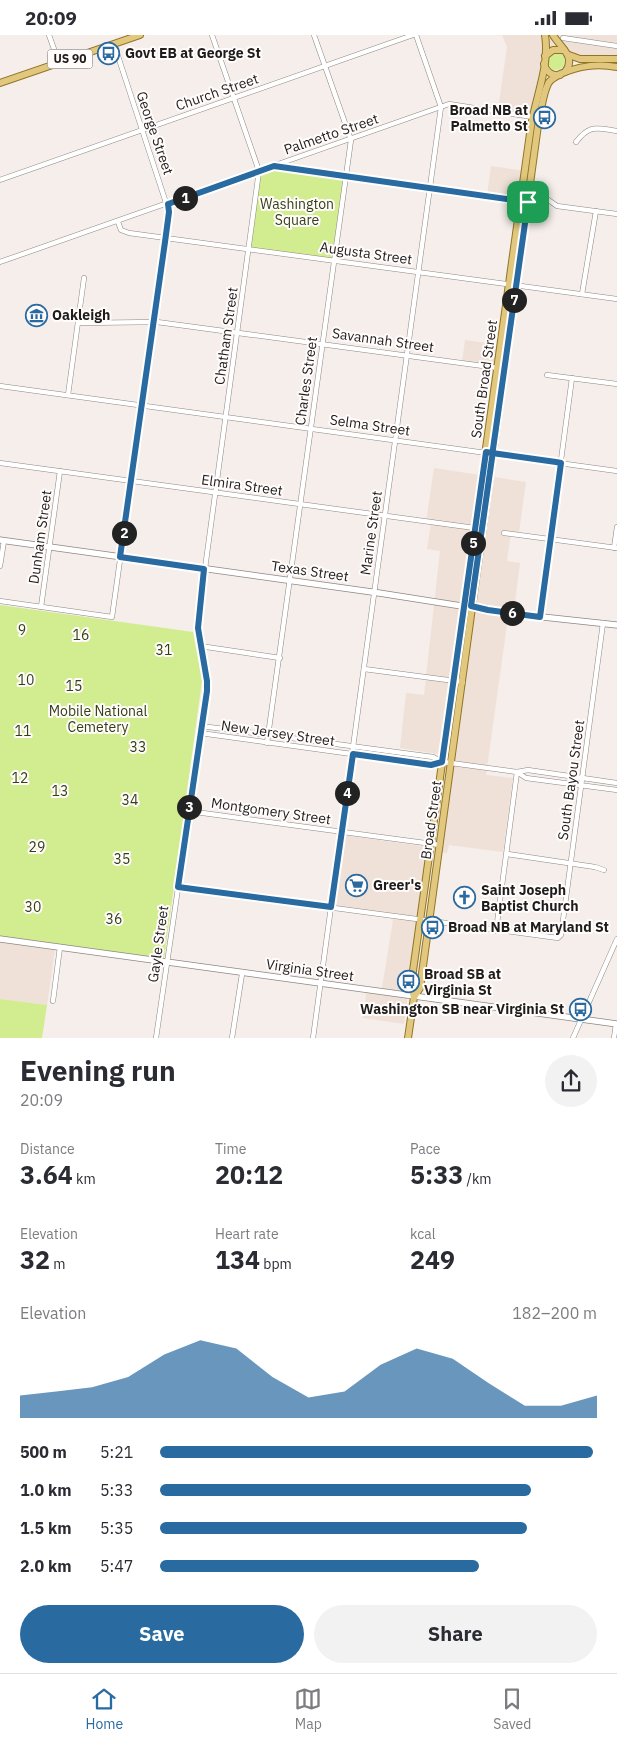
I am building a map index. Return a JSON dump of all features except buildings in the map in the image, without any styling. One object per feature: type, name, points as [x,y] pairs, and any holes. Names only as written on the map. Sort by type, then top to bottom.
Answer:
[{"type":"main road","name":"US 90","points":[[0,83],[140,35]]},
{"type":"main road","points":[[524,201],[532,117],[540,88],[545,35]]},
{"type":"main road","points":[[553,35],[567,53],[570,64],[562,73]]},
{"type":"main road","points":[[544,60],[553,50],[567,53],[577,59],[617,59]]},
{"type":"main road","points":[[544,60],[548,72],[553,75],[582,66],[617,66]]},
{"type":"main road","name":"Broad Street","points":[[408,1038],[414,997],[420,988],[458,716],[468,606],[524,201],[544,97],[549,82],[562,73]]},
{"type":"main road","points":[[414,997],[411,987],[453,681],[468,606]]},
{"type":"street","points":[[48,35],[59,63]]},
{"type":"street","name":"Chatham Street","points":[[200,646],[198,620],[204,569],[259,171],[212,35]]},
{"type":"street","name":"Charles Street","points":[[267,743],[351,140],[314,35]]},
{"type":"street","name":"Church Street","points":[[0,180],[415,35]]},
{"type":"street","name":"Marine Street","points":[[313,1038],[441,107],[415,35]]},
{"type":"street","points":[[563,38],[617,46]]},
{"type":"street","name":"George Street","points":[[41,607],[112,617],[169,212],[168,204],[114,44]]},
{"type":"street","name":"Palmetto Street","points":[[0,262],[449,104],[532,117]]},
{"type":"street","points":[[576,142],[583,132],[590,129],[598,128],[617,131]]},
{"type":"street","points":[[274,166],[524,201]]},
{"type":"street","points":[[546,199],[557,205],[617,214]]},
{"type":"street","points":[[582,294],[596,211]]},
{"type":"street","name":"Augusta Street","points":[[118,222],[122,230],[129,233],[617,299]]},
{"type":"street","points":[[68,395],[84,277]]},
{"type":"street","name":"Savannah Street","points":[[78,323],[153,322],[501,368]]},
{"type":"street","points":[[547,375],[617,384]]},
{"type":"street","points":[[540,617],[572,378]]},
{"type":"street","name":"Selma Street","points":[[0,385],[617,471]]},
{"type":"street","name":"Elmira Street","points":[[0,463],[479,529]]},
{"type":"street","name":"Dunham Street","points":[[41,607],[60,471]]},
{"type":"street","points":[[504,533],[616,548],[617,527]]},
{"type":"street","points":[[0,566],[2,541]]},
{"type":"street","name":"Texas Street","points":[[2,541],[374,592],[488,610],[617,625]]},
{"type":"street","points":[[0,601],[41,607]]},
{"type":"street","name":"South Bayou Street","points":[[496,931],[558,938],[561,935],[603,623]]},
{"type":"street","points":[[200,646],[280,658]]},
{"type":"street","name":"Gayle Street","points":[[156,1038],[207,681],[200,646]]},
{"type":"street","points":[[364,669],[462,682]]},
{"type":"street","points":[[449,714],[458,716]]},
{"type":"street","name":"New Jersey Street","points":[[201,726],[432,757],[442,762],[517,772],[528,770],[617,783]]},
{"type":"street","name":"New Jersey Street","points":[[200,733],[431,765],[442,762]]},
{"type":"street","points":[[178,887],[496,931],[517,772]]},
{"type":"street","name":"New Jersey Street","points":[[517,772],[526,778],[617,790]]},
{"type":"street","name":"Montgomery Street","points":[[188,811],[440,845]]},
{"type":"street","points":[[507,854],[571,863],[604,870]]},
{"type":"street","name":"Virginia Street","points":[[0,939],[617,1024]]},
{"type":"street","points":[[573,1038],[617,939]]},
{"type":"street","points":[[53,1001],[60,947]]},
{"type":"street","points":[[232,1038],[242,973]]},
{"type":"street","points":[[614,1038],[617,1024]]},
{"type":"shaded area","points":[[502,35],[617,35],[617,65],[543,55],[531,114],[498,109],[507,47]]},
{"type":"shaded area","points":[[491,166],[525,171],[521,201],[487,196]]},
{"type":"shaded area","points":[[465,340],[501,345],[498,368],[462,363]]},
{"type":"shaded area","points":[[434,468],[526,482],[519,532],[511,532],[507,561],[520,563],[513,617],[508,617],[486,775],[513,778],[503,852],[449,845],[447,853],[427,851],[404,1024],[363,1018],[367,987],[382,988],[394,914],[333,905],[344,835],[442,849],[455,757],[400,748],[406,693],[424,695],[440,551],[427,549],[431,523],[426,522]]},
{"type":"shaded area","points":[[0,942],[55,949],[47,1005],[0,999]]},
{"type":"green space","points":[[556,52],[562,55],[565,61],[562,67],[556,70],[550,67],[547,61],[550,55]]},
{"type":"green space","name":"Washington Square","points":[[274,166],[346,176],[334,260],[249,248],[259,171]]},
{"type":"green space","name":"Mobile National Cemetery","points":[[0,605],[193,632],[202,681],[164,959],[0,936]]},
{"type":"green space","points":[[0,999],[47,1005],[42,1038],[0,1038]]},
{"type":"place","name":"Govt EB at George St","points":[[109,53]]},
{"type":"place","name":"Broad NB at Palmetto St","points":[[544,118]]},
{"type":"place","name":"Oakleigh","points":[[36,315]]},
{"type":"place","name":"Greer's","points":[[357,885]]},
{"type":"place","name":"Saint Joseph Baptist Church","points":[[465,898]]},
{"type":"place","name":"Broad NB at Maryland St","points":[[432,927]]},
{"type":"place","name":"Broad SB at Virginia St","points":[[408,982]]},
{"type":"place","name":"Washington SB near Virginia St","points":[[580,1009]]},
{"type":"route","points":[[528,202],[274,166],[168,204],[169,212],[165,242],[120,557],[204,569],[198,628],[207,691],[178,887],[331,907],[353,754],[431,765],[442,762],[486,452],[492,453],[556,462],[561,463],[540,617],[471,606],[492,453],[528,202]]},
{"type":"park label","name":"9","points":[[22,630]]},
{"type":"park label","name":"16","points":[[81,635]]},
{"type":"park label","name":"31","points":[[164,650]]},
{"type":"park label","name":"10","points":[[26,680]]},
{"type":"park label","name":"15","points":[[74,686]]},
{"type":"park label","name":"11","points":[[23,731]]},
{"type":"park label","name":"33","points":[[138,747]]},
{"type":"park label","name":"12","points":[[20,778]]},
{"type":"park label","name":"13","points":[[60,791]]},
{"type":"park label","name":"34","points":[[130,800]]},
{"type":"park label","name":"29","points":[[37,847]]},
{"type":"park label","name":"35","points":[[122,859]]},
{"type":"park label","name":"30","points":[[33,907]]},
{"type":"park label","name":"36","points":[[114,919]]}]
